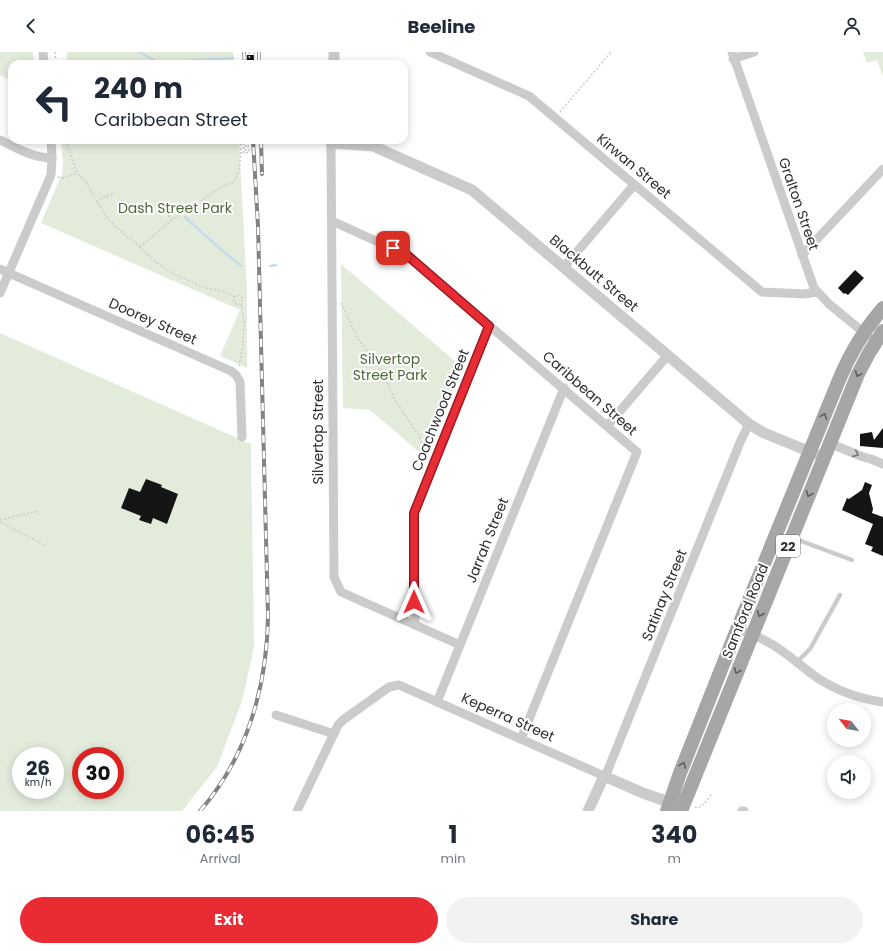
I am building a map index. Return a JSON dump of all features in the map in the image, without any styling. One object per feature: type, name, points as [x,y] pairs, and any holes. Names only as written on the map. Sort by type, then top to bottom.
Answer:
[{"type":"main road","name":"Samford Road","points":[[679,807],[680,773],[810,452],[846,364],[863,332],[883,308]]},
{"type":"main road","name":"Samford Road","points":[[679,807],[752,635],[829,442],[858,374],[880,336]]},
{"type":"street","name":"Kirwan Street","points":[[430,52],[529,96],[762,292],[804,294],[817,292]]},
{"type":"street","points":[[733,56],[754,52]]},
{"type":"street","name":"Gralton Street","points":[[733,56],[812,284],[817,292],[863,332],[880,336]]},
{"type":"street","points":[[9,144],[43,158],[52,158]]},
{"type":"street","points":[[0,293],[4,271],[51,175],[52,158],[50,144]]},
{"type":"street","name":"Silvertop Street","points":[[331,144],[334,577],[341,592],[460,645]]},
{"type":"street","name":"Blackbutt Street","points":[[352,144],[373,146],[472,190],[749,424],[764,433],[823,458]]},
{"type":"street","points":[[802,256],[883,169]]},
{"type":"street","points":[[564,267],[634,184]]},
{"type":"street","name":"Caribbean Street","points":[[332,221],[407,255],[637,452],[521,739]]},
{"type":"street","name":"Doorey Street","points":[[4,271],[224,367],[236,375]]},
{"type":"street","name":"Coachwood Street","points":[[414,625],[414,513],[489,326]]},
{"type":"street","points":[[607,426],[668,355]]},
{"type":"street","points":[[236,375],[240,382],[242,437]]},
{"type":"street","name":"Jarrah Street","points":[[437,702],[564,388]]},
{"type":"street","name":"Satinay Street","points":[[604,776],[607,772],[749,424]]},
{"type":"street","points":[[829,442],[883,464]]},
{"type":"street","points":[[738,629],[766,640],[819,679],[839,690],[860,697],[883,702]]},
{"type":"street","name":"Keperra Street","points":[[297,811],[334,734],[343,720],[389,687],[399,686],[643,793],[679,807]]},
{"type":"street","points":[[276,715],[334,734]]},
{"type":"street","points":[[588,811],[604,776]]},
{"type":"lane","points":[[791,538],[852,560]]},
{"type":"lane","points":[[797,662],[810,649],[840,595]]},
{"type":"path","points":[[560,112],[611,52]]},
{"type":"path","points":[[67,144],[77,173],[84,179],[106,217],[154,261],[172,274],[206,288],[241,297],[244,320],[242,346],[236,375]]},
{"type":"path","points":[[140,247],[172,220],[223,186],[234,182],[239,170],[240,144]]},
{"type":"path","points":[[241,153],[244,153],[243,144]]},
{"type":"path","points":[[245,144],[246,153],[249,152],[248,144]]},
{"type":"path","points":[[56,176],[63,178],[77,173]]},
{"type":"path","points":[[97,202],[100,198],[114,194]]},
{"type":"path","points":[[163,205],[165,212],[172,220]]},
{"type":"path","points":[[235,296],[233,300],[235,304],[238,305],[241,303]]},
{"type":"path","points":[[338,300],[340,300],[358,339],[378,365],[395,400],[419,436],[427,455],[434,463]]},
{"type":"path","points":[[0,521],[39,511]]},
{"type":"path","points":[[0,521],[44,545]]},
{"type":"path","points":[[679,807],[702,807],[712,795]]},
{"type":"green space","points":[[0,52],[33,52],[34,60],[8,60],[8,79],[0,75]]},
{"type":"green space","points":[[67,52],[233,52],[234,60],[67,60]]},
{"type":"green space","points":[[863,52],[883,52],[883,77],[877,60],[867,63]]},
{"type":"green space","name":"Dash Street Park","points":[[61,144],[239,144],[247,290],[247,368],[220,356],[240,310],[41,223],[62,174],[63,164]]},
{"type":"green space","name":"Silvertop Street Park","points":[[341,264],[462,367],[426,458],[370,410],[343,408]]},
{"type":"green space","points":[[0,333],[251,444],[254,647],[242,701],[217,767],[182,811],[0,811]]},
{"type":"building","points":[[247,55],[254,55],[254,60],[247,60]]},
{"type":"building","points":[[855,270],[864,278],[848,295],[845,293],[844,294],[838,288]]},
{"type":"building","points":[[883,428],[883,448],[860,446],[860,434],[872,432],[874,440]]},
{"type":"building","points":[[146,479],[162,485],[161,487],[178,494],[167,524],[153,518],[151,524],[139,520],[141,516],[121,508],[129,488],[140,492]]},
{"type":"building","points":[[865,482],[872,485],[869,493],[873,509],[872,513],[883,517],[883,556],[871,551],[873,547],[865,544],[873,524],[842,510],[847,498],[849,499],[862,490]]},
{"type":"waterway","points":[[139,52],[154,60]]},
{"type":"waterway","points":[[198,60],[233,58]]},
{"type":"waterway","points":[[185,217],[241,266]]},
{"type":"waterway","points":[[270,266],[276,265]]},
{"type":"railway","points":[[244,52],[245,60]]},
{"type":"railway","points":[[259,52],[259,60]]},
{"type":"railway","points":[[200,811],[230,768],[242,744],[258,695],[264,669],[267,643],[268,616],[258,226],[253,144]]},
{"type":"railway","points":[[261,144],[262,174]]},
{"type":"route","points":[[393,248],[407,255],[489,326],[414,513],[414,602]]}]
